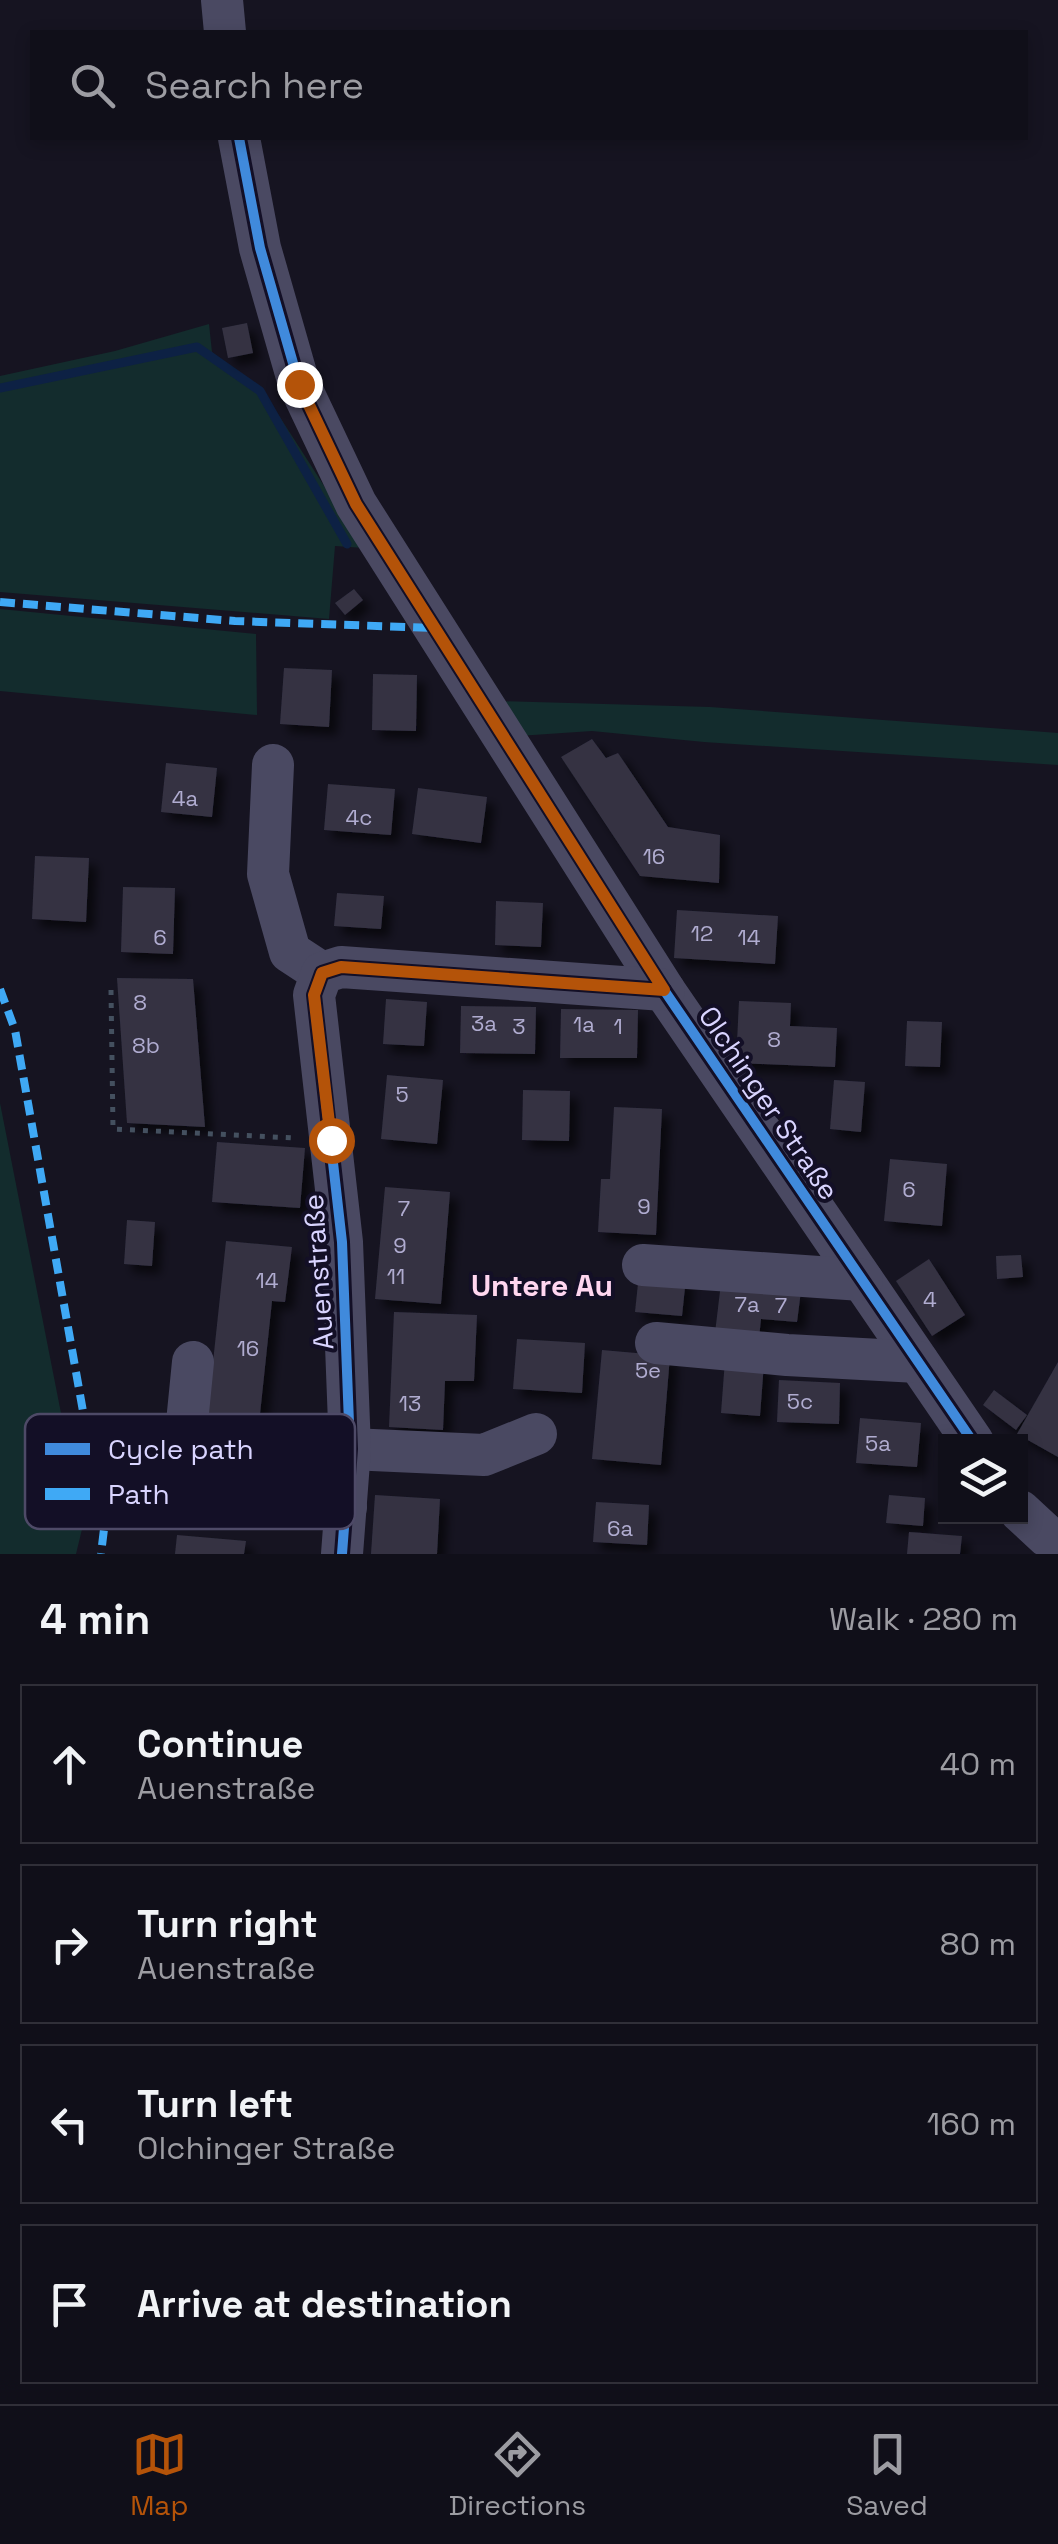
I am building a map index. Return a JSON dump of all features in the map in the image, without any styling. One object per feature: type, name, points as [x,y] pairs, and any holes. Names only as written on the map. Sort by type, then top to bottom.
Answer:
[{"type":"street","points":[[222,0],[225,30]]},
{"type":"street","name":"Olchinger Straße","points":[[239,140],[260,248],[299,384],[356,504],[664,990],[968,1434]]},
{"type":"street","points":[[273,765],[268,874],[290,952],[322,973],[341,967],[664,990]]},
{"type":"street","name":"Auenstraße","points":[[322,973],[314,995],[342,1242],[349,1414]]},
{"type":"street","points":[[643,1265],[862,1280]]},
{"type":"street","points":[[656,1343],[918,1362]]},
{"type":"street","points":[[188,1414],[193,1362]]},
{"type":"street","points":[[355,1449],[484,1455],[536,1434]]},
{"type":"street","points":[[1028,1518],[1058,1542]]},
{"type":"street","name":"Auenstraße","points":[[342,1554],[344,1529]]},
{"type":"path","points":[[111,990],[112,1129],[331,1140]]},
{"type":"green space","points":[[209,324],[212,352],[265,394],[364,548],[335,546],[329,619],[0,592],[0,376],[115,351]]},
{"type":"green space","points":[[0,609],[256,634],[257,715],[0,691]]},
{"type":"green space","points":[[496,701],[710,707],[1058,733],[1058,765],[592,731],[518,736]]},
{"type":"green space","points":[[0,1103],[61,1414],[25,1414],[25,1529],[82,1529],[76,1554],[0,1554]]},
{"type":"building","points":[[247,323],[253,353],[228,358],[222,328]]},
{"type":"building","points":[[354,589],[363,600],[345,615],[335,603]]},
{"type":"building","points":[[284,668],[332,670],[329,727],[280,724]]},
{"type":"building","points":[[373,674],[417,675],[416,731],[372,730]]},
{"type":"building","points":[[592,739],[606,758],[618,753],[668,827],[720,835],[719,883],[640,876],[561,757]]},
{"type":"building","points":[[166,763],[217,768],[212,817],[161,812]]},
{"type":"building","points":[[328,784],[395,789],[391,835],[324,830]]},
{"type":"building","points":[[418,788],[487,797],[481,843],[412,834]]},
{"type":"building","points":[[35,856],[89,858],[86,922],[32,919]]},
{"type":"building","points":[[123,887],[175,888],[173,954],[121,952]]},
{"type":"building","points":[[337,893],[384,896],[381,929],[334,926]]},
{"type":"building","points":[[496,901],[543,903],[541,947],[495,945]]},
{"type":"building","points":[[677,910],[778,916],[775,964],[674,958]]},
{"type":"building","points":[[117,978],[193,979],[205,1127],[127,1123]]},
{"type":"building","points":[[386,999],[427,1002],[424,1046],[383,1044]]},
{"type":"building","points":[[739,1001],[791,1003],[790,1026],[837,1028],[835,1067],[736,1063]]},
{"type":"building","points":[[461,1006],[536,1007],[535,1054],[460,1053]]},
{"type":"building","points":[[561,1009],[638,1010],[637,1058],[560,1058]]},
{"type":"building","points":[[907,1021],[942,1022],[940,1067],[905,1066]]},
{"type":"building","points":[[387,1075],[443,1080],[437,1144],[381,1139]]},
{"type":"building","points":[[834,1080],[865,1082],[861,1132],[830,1129]]},
{"type":"building","points":[[523,1090],[570,1091],[569,1141],[522,1140]]},
{"type":"building","points":[[614,1107],[662,1109],[656,1235],[598,1232],[601,1179],[610,1179]]},
{"type":"building","points":[[217,1142],[305,1148],[300,1208],[212,1202]]},
{"type":"building","points":[[890,1159],[947,1164],[942,1226],[884,1221]]},
{"type":"building","points":[[385,1187],[450,1192],[441,1304],[375,1299]]},
{"type":"building","points":[[127,1220],[155,1222],[152,1266],[124,1264]]},
{"type":"building","points":[[226,1241],[292,1247],[285,1302],[272,1301],[260,1414],[207,1414]]},
{"type":"building","points":[[1021,1255],[1023,1277],[997,1279],[996,1256]]},
{"type":"building","points":[[929,1259],[965,1315],[932,1336],[896,1281]]},
{"type":"building","points":[[639,1274],[686,1278],[682,1316],[635,1312]]},
{"type":"building","points":[[721,1283],[801,1291],[797,1322],[761,1319],[759,1338],[715,1333]]},
{"type":"building","points":[[394,1312],[477,1315],[474,1381],[445,1381],[443,1430],[389,1427]]},
{"type":"building","points":[[517,1339],[585,1343],[582,1393],[513,1389]]},
{"type":"building","points":[[602,1350],[670,1356],[661,1465],[592,1459]]},
{"type":"building","points":[[725,1360],[764,1363],[760,1416],[721,1413]]},
{"type":"building","points":[[1058,1362],[1058,1457],[1028,1440],[1028,1434],[1017,1434]]},
{"type":"building","points":[[779,1380],[840,1383],[839,1424],[777,1422]]},
{"type":"building","points":[[994,1390],[1027,1415],[1016,1430],[983,1405]]},
{"type":"building","points":[[860,1418],[921,1423],[917,1467],[856,1463]]},
{"type":"building","points":[[375,1495],[440,1499],[437,1554],[371,1554]]},
{"type":"building","points":[[889,1495],[925,1498],[923,1526],[886,1523]]},
{"type":"building","points":[[596,1502],[649,1505],[647,1545],[593,1542]]},
{"type":"building","points":[[909,1532],[962,1536],[960,1554],[907,1554]]},
{"type":"building","points":[[177,1535],[246,1541],[244,1554],[175,1554]]},
{"type":"waterway","points":[[0,388],[197,347],[260,391],[347,544]]},
{"type":"marked path","points":[[0,602],[235,621],[435,628]]},
{"type":"marked path","points":[[0,989],[15,1030],[83,1414]]},
{"type":"marked path","points":[[101,1554],[104,1529]]},
{"type":"cycle path","points":[[239,140],[260,248],[299,384],[356,504],[664,990],[968,1434]]},
{"type":"cycle path","points":[[349,1414],[342,1242],[314,995],[322,973],[341,967],[664,990]]},
{"type":"cycle path","points":[[342,1554],[344,1529]]},
{"type":"district","name":"Untere Au","points":[[542,1285]]},
{"type":"route","points":[[299,384],[356,504],[664,990],[341,967],[322,973],[314,995],[331,1140]]}]
